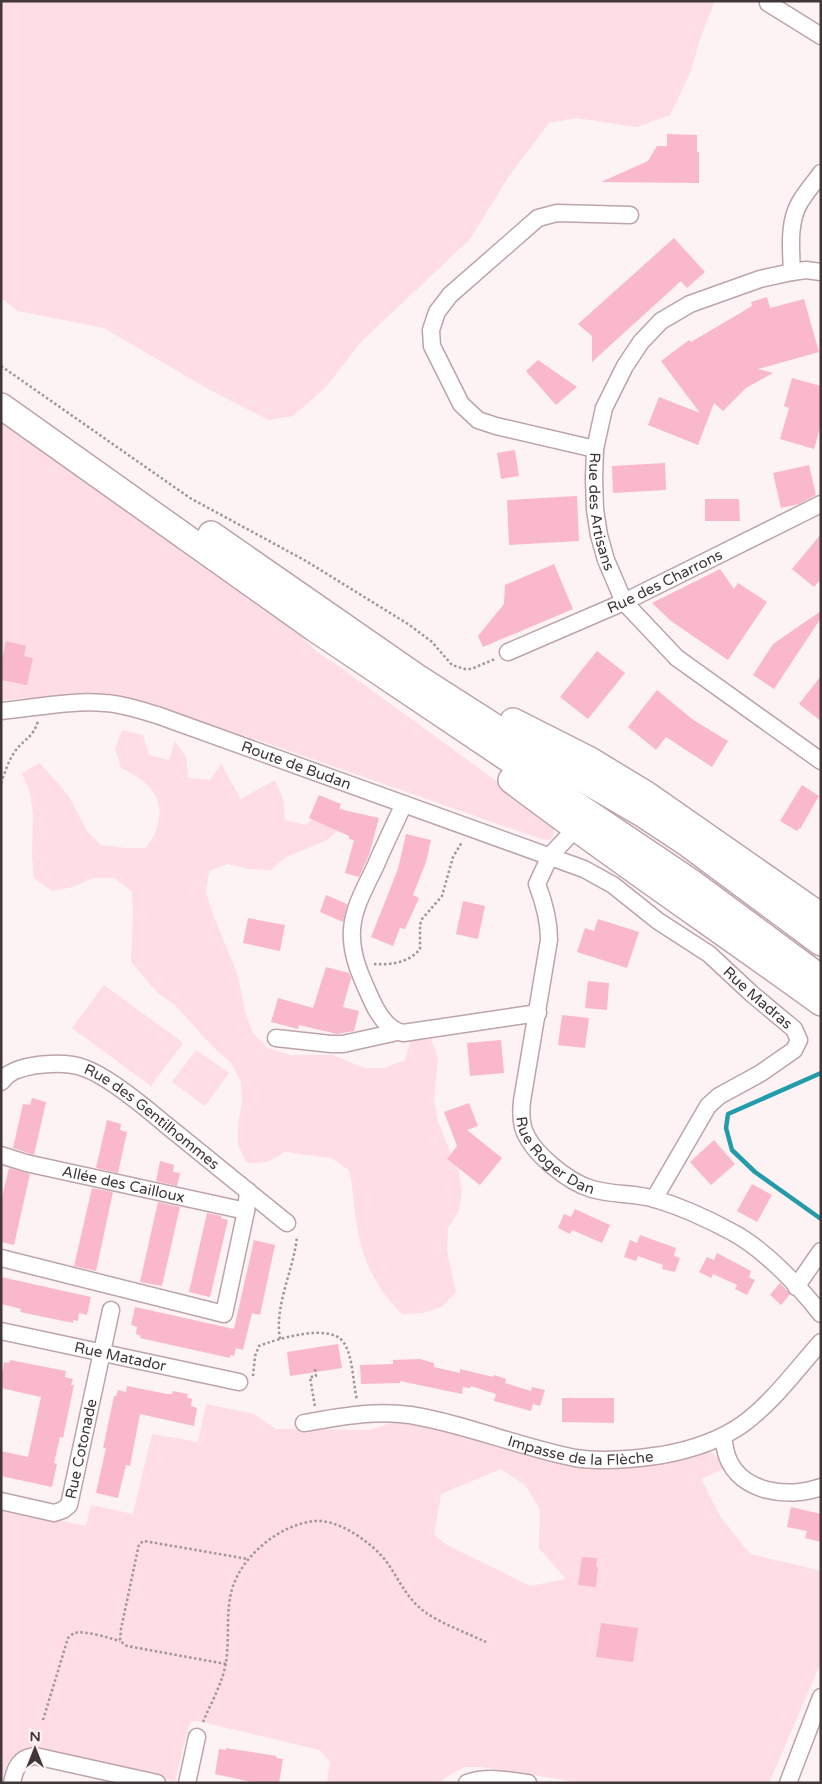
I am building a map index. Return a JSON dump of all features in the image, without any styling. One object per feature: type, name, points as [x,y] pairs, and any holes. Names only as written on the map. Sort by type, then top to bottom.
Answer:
[{"type":"highway","points":[[1,389],[690,881],[821,978]]},
{"type":"highway","points":[[1,406],[307,623],[412,684],[512,738],[644,815],[685,842],[821,943]]},
{"type":"highway","points":[[412,684],[428,716],[575,829],[821,1003]]},
{"type":"highway","points":[[412,684],[506,717],[590,760],[646,794],[821,916]]},
{"type":"street","points":[[768,3],[821,36]]},
{"type":"street","points":[[792,272],[791,236],[794,215],[821,173]]},
{"type":"street","points":[[595,449],[478,420],[462,404],[432,346],[431,330],[437,312],[450,295],[538,218],[557,213],[630,215]]},
{"type":"street","name":"Rue des Artisans","points":[[821,272],[792,272],[760,278],[690,304],[661,321],[641,342],[625,366],[604,408],[595,449],[595,510],[599,535],[606,560],[624,602],[677,658],[821,761]]},
{"type":"street","name":"Rue des Charrons","points":[[508,652],[624,602],[821,504]]},
{"type":"street","name":"Route de Budan","points":[[1,711],[78,703],[100,703],[137,709],[550,856]]},
{"type":"street","points":[[397,1032],[376,1009],[356,963],[352,937],[354,914],[404,804]]},
{"type":"street","points":[[550,856],[575,829]]},
{"type":"street","name":"Rue Roger Dan","points":[[550,856],[536,884],[542,896],[549,940],[522,1101],[521,1117],[523,1127],[534,1148],[573,1181],[583,1186],[654,1199],[701,1216],[746,1240],[776,1265],[821,1314]]},
{"type":"street","name":"Rue Madras","points":[[550,856],[584,869],[624,892],[675,933],[709,954],[798,1034],[799,1040],[794,1050],[761,1073],[719,1096],[708,1106],[654,1199]]},
{"type":"street","points":[[276,1038],[343,1044],[397,1032],[412,1032],[538,1013]]},
{"type":"street","name":"Rue des Gentilhommes","points":[[1,1082],[10,1074],[24,1068],[48,1064],[83,1067],[108,1080],[287,1223]]},
{"type":"street","name":"Allée des Cailloux","points":[[1,1155],[26,1163],[246,1211]]},
{"type":"street","points":[[1,1258],[224,1314],[246,1211],[248,1191]]},
{"type":"street","points":[[796,1287],[821,1251]]},
{"type":"street","name":"Rue Cotonade","points":[[1,1501],[54,1513],[63,1510],[69,1505],[111,1310]]},
{"type":"street","name":"Rue Matador","points":[[1,1332],[239,1382]]},
{"type":"street","name":"Impasse de la Flèche","points":[[311,1422],[360,1413],[377,1412],[410,1415],[577,1458],[633,1460],[674,1453],[701,1446],[724,1437],[743,1424],[766,1404],[821,1342]]},
{"type":"street","points":[[724,1437],[727,1456],[738,1474],[751,1484],[768,1491],[788,1494],[808,1492],[821,1487]]},
{"type":"street","points":[[788,1783],[816,1723],[821,1697]]},
{"type":"street","points":[[187,1783],[197,1737]]},
{"type":"street","points":[[12,1783],[14,1772],[20,1761],[35,1756],[157,1783]]},
{"type":"street","points":[[467,1783],[482,1779],[492,1779],[528,1783]]},
{"type":"path","points":[[1,366],[190,498],[306,561],[408,624],[432,642],[458,668],[471,669],[508,652]]},
{"type":"path","points":[[1,783],[16,750],[27,741],[36,728],[38,708]]},
{"type":"path","points":[[356,963],[382,964],[399,962],[420,949],[420,925],[422,920],[442,896],[453,856],[472,829]]},
{"type":"path","points":[[280,1340],[278,1320],[297,1234],[294,1227],[287,1223]]},
{"type":"path","points":[[239,1382],[245,1384],[252,1380],[255,1356],[259,1346],[298,1334],[324,1333],[342,1340],[347,1348],[360,1413]]},
{"type":"path","points":[[311,1422],[310,1377],[316,1376],[315,1369]]},
{"type":"path","points":[[197,1737],[226,1664],[229,1608],[233,1586],[244,1563],[248,1559],[276,1535],[295,1525],[316,1520],[332,1523],[364,1540],[380,1554],[407,1595],[425,1612],[486,1642]]},
{"type":"path","points":[[120,1641],[139,1544],[144,1541],[248,1559]]},
{"type":"path","points":[[42,1720],[68,1638],[75,1633],[104,1636],[120,1641],[127,1646],[226,1664]]},
{"type":"shaded area","points":[[1,1],[715,1],[702,33],[690,73],[670,115],[637,127],[576,118],[549,123],[509,176],[470,239],[361,342],[325,388],[293,416],[269,420],[210,390],[104,328],[18,311],[1,298]]},
{"type":"shaded area","points":[[1,423],[299,634],[317,652],[550,820],[554,830],[550,840],[541,839],[270,744],[134,700],[94,694],[1,700]]},
{"type":"shaded area","points":[[122,730],[143,735],[149,755],[169,760],[175,741],[186,757],[188,778],[210,780],[221,764],[241,799],[275,780],[283,799],[285,820],[305,825],[321,814],[343,808],[340,829],[325,841],[286,857],[271,870],[249,869],[228,864],[209,871],[206,892],[212,912],[238,976],[245,1012],[253,1033],[267,1048],[290,1055],[333,1055],[364,1068],[384,1068],[405,1060],[411,1040],[431,1039],[438,1058],[434,1098],[437,1119],[459,1174],[462,1190],[459,1210],[448,1228],[447,1251],[456,1292],[442,1307],[422,1313],[402,1314],[379,1286],[364,1256],[349,1170],[331,1158],[285,1152],[267,1162],[247,1163],[238,1145],[238,1124],[242,1102],[241,1082],[231,1063],[212,1046],[175,1005],[157,992],[131,962],[132,892],[115,878],[93,878],[73,887],[52,891],[34,878],[32,856],[33,813],[30,792],[22,773],[40,763],[68,795],[87,831],[101,845],[146,848],[153,838],[159,819],[157,800],[147,785],[121,768],[115,749]]},
{"type":"shaded area","points":[[104,985],[183,1043],[151,1086],[72,1028]]},
{"type":"shaded area","points":[[196,1050],[229,1073],[205,1106],[172,1082]]},
{"type":"shaded area","points":[[206,1404],[254,1414],[276,1429],[369,1430],[404,1419],[593,1467],[707,1449],[728,1466],[701,1479],[720,1516],[750,1554],[821,1571],[821,1662],[769,1783],[583,1783],[482,1767],[465,1767],[439,1783],[327,1783],[330,1762],[320,1750],[193,1721],[189,1725],[175,1781],[44,1749],[27,1750],[12,1757],[6,1767],[1,1783],[1,1508],[86,1526],[91,1505],[133,1514],[152,1434],[198,1442]],"holes":[[[501,1469],[525,1485],[540,1509],[539,1548],[566,1579],[530,1586],[447,1545],[434,1535],[441,1494]]]},
{"type":"building","points":[[667,134],[697,135],[699,183],[601,182],[648,161],[657,146],[667,146]]},
{"type":"building","points":[[674,238],[705,272],[687,288],[681,281],[592,362],[592,336],[578,324]]},
{"type":"building","points":[[767,297],[770,308],[804,299],[819,352],[758,369],[773,373],[746,388],[723,411],[714,403],[698,445],[648,425],[659,397],[700,413],[661,361],[689,340],[691,342],[752,306],[751,302]]},
{"type":"building","points":[[538,360],[577,387],[556,405],[526,371]]},
{"type":"building","points":[[792,378],[821,386],[821,425],[814,449],[780,439],[789,408],[784,406]]},
{"type":"building","points":[[515,450],[519,476],[501,479],[497,453]]},
{"type":"building","points":[[665,463],[666,490],[613,493],[612,466]]},
{"type":"building","points":[[809,465],[816,495],[799,504],[781,508],[773,473]]},
{"type":"building","points":[[577,496],[579,541],[509,545],[507,500]]},
{"type":"building","points":[[705,499],[739,499],[740,521],[705,521]]},
{"type":"building","points":[[821,534],[821,579],[814,587],[792,569]]},
{"type":"building","points":[[554,564],[573,609],[483,647],[478,636],[504,604],[505,585]]},
{"type":"building","points":[[720,569],[734,589],[738,583],[767,602],[728,660],[671,621],[652,603]]},
{"type":"building","points":[[821,611],[821,618],[774,689],[753,675],[773,644]]},
{"type":"building","points":[[6,641],[26,646],[24,656],[33,658],[27,685],[1,680],[1,664]]},
{"type":"building","points":[[597,651],[625,673],[588,719],[560,697]]},
{"type":"building","points":[[821,676],[821,721],[799,704]]},
{"type":"building","points":[[657,690],[692,719],[728,741],[712,767],[666,737],[656,750],[628,727]]},
{"type":"building","points":[[802,785],[819,796],[797,831],[780,821]]},
{"type":"building","points":[[319,795],[341,804],[339,809],[379,818],[369,855],[359,877],[345,873],[354,840],[309,818]]},
{"type":"building","points":[[406,834],[431,840],[426,862],[413,895],[419,898],[405,929],[400,928],[393,946],[371,937],[398,869]]},
{"type":"building","points":[[326,895],[347,904],[343,922],[320,912]]},
{"type":"building","points":[[463,901],[485,906],[478,939],[456,934]]},
{"type":"building","points":[[248,918],[285,925],[280,951],[243,943]]},
{"type":"building","points":[[598,919],[639,932],[627,968],[577,952],[585,928],[594,931]]},
{"type":"building","points":[[326,967],[349,973],[351,978],[343,1007],[359,1011],[354,1031],[337,1034],[299,1025],[298,1029],[271,1022],[278,998],[313,1008]]},
{"type":"building","points":[[588,981],[609,983],[607,1010],[585,1008]]},
{"type":"building","points":[[562,1015],[589,1018],[585,1048],[558,1045]]},
{"type":"building","points":[[501,1040],[504,1073],[470,1076],[467,1043]]},
{"type":"building","points":[[32,1098],[46,1102],[34,1155],[13,1148],[23,1104],[30,1105]]},
{"type":"building","points":[[469,1103],[478,1126],[467,1130],[502,1158],[480,1185],[447,1159],[457,1146],[444,1112]]},
{"type":"building","points":[[107,1120],[121,1124],[120,1130],[127,1132],[118,1173],[96,1168]]},
{"type":"building","points":[[714,1140],[735,1164],[711,1185],[690,1162]]},
{"type":"building","points":[[160,1161],[174,1165],[173,1172],[180,1173],[177,1186],[156,1181]]},
{"type":"building","points":[[9,1168],[30,1174],[14,1245],[1,1242],[1,1201]]},
{"type":"building","points":[[752,1184],[772,1195],[757,1222],[737,1211]]},
{"type":"building","points":[[92,1188],[113,1192],[96,1271],[74,1266]]},
{"type":"building","points":[[158,1202],[180,1207],[162,1286],[140,1282]]},
{"type":"building","points":[[575,1209],[610,1225],[602,1243],[572,1230],[570,1234],[558,1228],[564,1214],[571,1217]]},
{"type":"building","points":[[207,1213],[221,1216],[221,1218],[228,1220],[210,1297],[189,1292]]},
{"type":"building","points":[[640,1235],[676,1248],[674,1256],[680,1258],[675,1272],[662,1269],[663,1265],[638,1256],[636,1261],[624,1257],[630,1240],[637,1243]]},
{"type":"building","points":[[254,1240],[275,1245],[260,1315],[252,1313],[243,1350],[236,1348],[234,1356],[230,1355],[230,1358],[140,1338],[141,1336],[136,1334],[137,1327],[131,1325],[135,1307],[234,1329]]},
{"type":"building","points":[[717,1253],[751,1271],[749,1277],[755,1280],[747,1295],[735,1289],[737,1285],[713,1274],[711,1278],[699,1272],[707,1257],[714,1260]]},
{"type":"building","points":[[1,1277],[91,1297],[87,1315],[79,1313],[78,1321],[73,1320],[73,1323],[20,1312],[21,1309],[1,1304]]},
{"type":"building","points":[[780,1283],[790,1294],[781,1305],[770,1295]]},
{"type":"building","points":[[338,1344],[342,1368],[290,1376],[287,1352]]},
{"type":"building","points":[[420,1359],[434,1363],[434,1367],[460,1373],[460,1369],[493,1377],[494,1375],[506,1379],[505,1383],[531,1391],[532,1387],[545,1390],[540,1406],[533,1404],[531,1411],[494,1401],[496,1394],[471,1386],[470,1388],[463,1387],[462,1394],[400,1381],[400,1383],[361,1384],[360,1365],[393,1364],[393,1360]]},
{"type":"building","points":[[10,1360],[66,1371],[65,1377],[73,1379],[71,1385],[74,1385],[63,1438],[60,1437],[54,1463],[57,1464],[52,1487],[1,1476],[1,1451],[28,1457],[41,1397],[1,1388],[1,1369],[3,1370],[4,1362],[9,1363]]},
{"type":"building","points":[[127,1386],[167,1394],[172,1394],[173,1391],[188,1394],[187,1397],[192,1399],[191,1406],[197,1408],[194,1426],[140,1414],[130,1466],[126,1465],[118,1498],[96,1493],[106,1448],[103,1448],[114,1396],[116,1396],[118,1390],[126,1392]]},
{"type":"building","points":[[562,1398],[614,1398],[614,1423],[562,1422]]},
{"type":"building","points":[[791,1507],[821,1514],[821,1542],[805,1538],[807,1531],[787,1527]]},
{"type":"building","points":[[582,1557],[597,1558],[596,1587],[578,1585]]},
{"type":"building","points":[[601,1623],[638,1628],[633,1662],[596,1657]]},
{"type":"building","points":[[226,1748],[277,1756],[276,1758],[283,1759],[279,1783],[256,1783],[215,1774],[219,1749],[226,1750]]},
{"type":"waterway","points":[[821,1073],[728,1114],[726,1128],[732,1150],[755,1172],[821,1219]]}]
